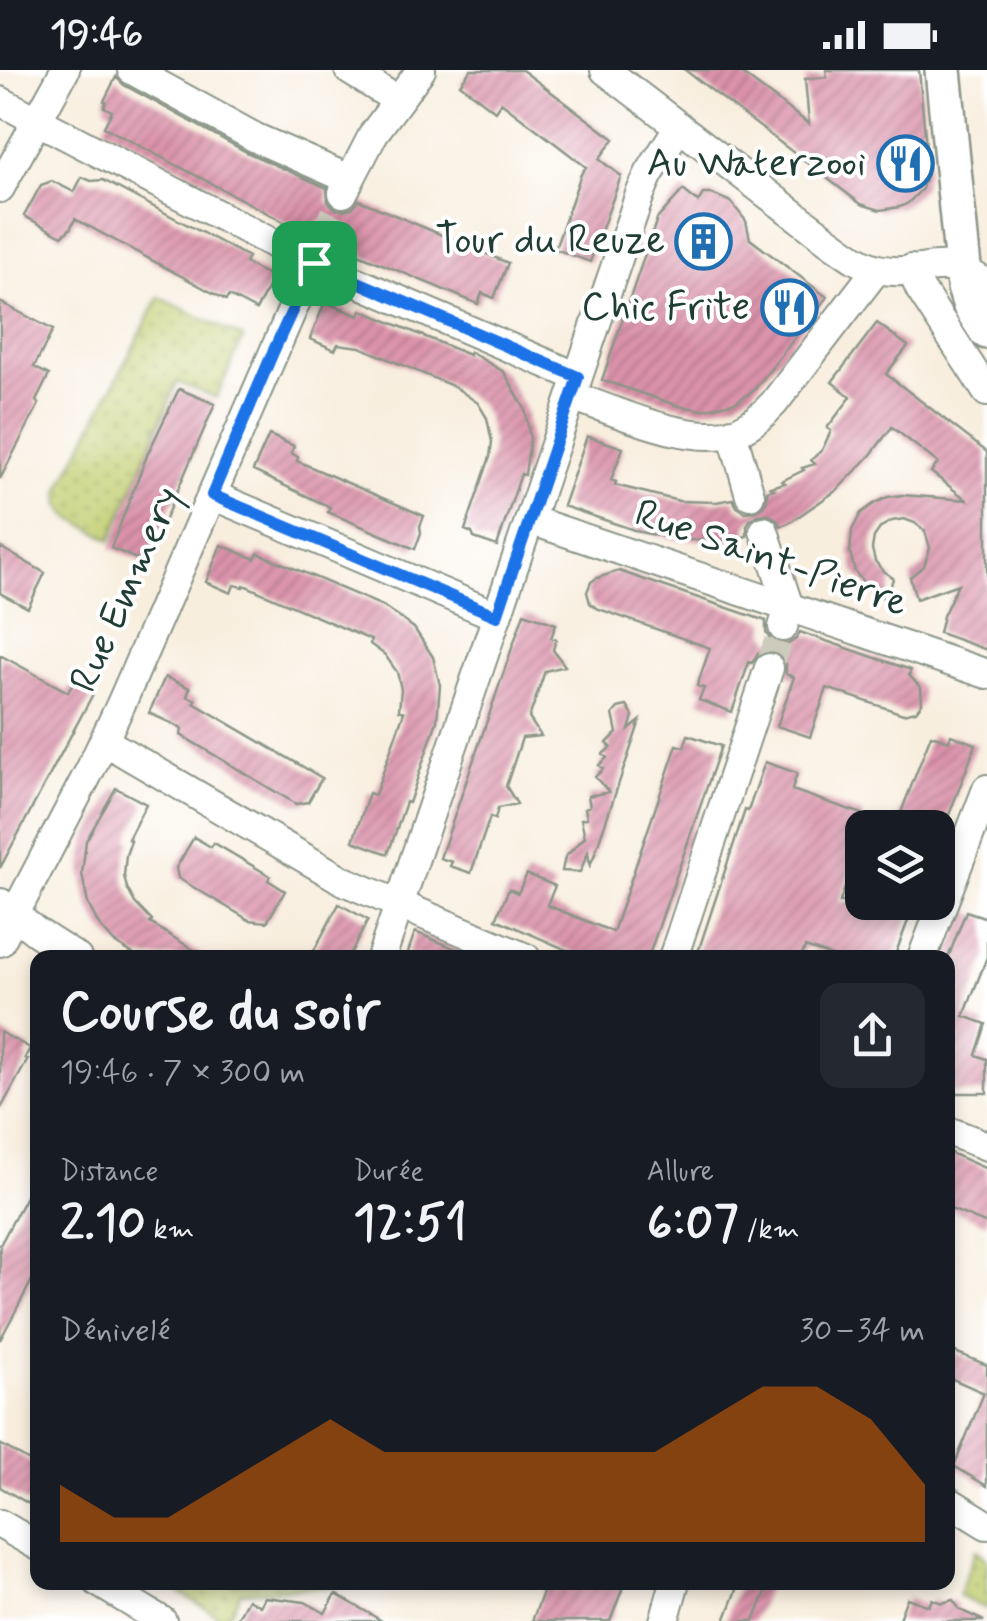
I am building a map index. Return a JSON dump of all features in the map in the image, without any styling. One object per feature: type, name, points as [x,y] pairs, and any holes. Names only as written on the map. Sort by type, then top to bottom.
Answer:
[{"type":"street","points":[[0,188],[65,70]]},
{"type":"street","points":[[132,70],[346,186],[374,133],[420,70]]},
{"type":"street","points":[[349,70],[397,100]]},
{"type":"street","points":[[944,70],[957,214],[979,293]]},
{"type":"street","points":[[962,70],[979,293]]},
{"type":"street","points":[[614,72],[679,126],[855,258],[877,268],[937,266],[979,293]]},
{"type":"street","points":[[0,100],[318,251],[575,386],[673,431],[703,435],[732,432],[750,424],[774,403],[877,268]]},
{"type":"street","points":[[384,950],[645,183],[679,126]]},
{"type":"street","points":[[911,269],[940,248],[957,214]]},
{"type":"street","name":"Rue Emmery","points":[[0,942],[7,908],[104,741],[318,251]]},
{"type":"street","points":[[911,269],[950,286],[979,293]]},
{"type":"street","points":[[911,269],[987,392]]},
{"type":"street","points":[[732,432],[750,495]]},
{"type":"street","points":[[212,495],[497,616]]},
{"type":"street","name":"Rue Saint-Pierre","points":[[530,520],[786,617],[987,674]]},
{"type":"street","points":[[764,531],[786,617]]},
{"type":"street","points":[[677,950],[769,668]]},
{"type":"street","points":[[104,741],[324,870],[507,950]]},
{"type":"street","points":[[925,950],[987,789]]},
{"type":"street","points":[[7,908],[64,950]]},
{"type":"street","points":[[955,1505],[987,1525]]},
{"type":"street","points":[[0,1524],[30,1541]]},
{"type":"street","points":[[111,1590],[162,1621]]},
{"type":"green space","points":[[159,297],[243,338],[216,398],[177,382],[111,540],[69,517],[60,505],[60,489]]},
{"type":"green space","points":[[976,1550],[987,1559],[987,1609],[958,1596]]},
{"type":"green space","points":[[175,1590],[274,1590],[241,1592],[226,1620]]},
{"type":"building","points":[[471,70],[522,70],[614,139],[599,159],[621,176],[590,262],[555,249],[586,167],[501,102],[495,111],[460,84]]},
{"type":"building","points":[[685,70],[737,70],[809,124],[805,79],[827,77],[826,70],[919,70],[928,169],[922,189],[900,207],[880,210],[861,204]]},
{"type":"building","points":[[116,77],[248,153],[327,188],[328,202],[336,209],[352,208],[359,200],[508,263],[494,298],[482,293],[478,304],[339,246],[338,229],[329,223],[313,224],[307,232],[288,224],[104,127],[112,111],[104,107],[104,101]]},
{"type":"building","points":[[82,177],[103,180],[248,257],[245,263],[273,278],[256,310],[229,296],[226,300],[75,219],[62,236],[24,216],[41,185],[52,181],[74,192]]},
{"type":"building","points":[[683,190],[698,202],[703,194],[712,194],[731,202],[746,221],[750,239],[827,297],[754,390],[736,402],[702,410],[602,380],[657,219]]},
{"type":"building","points":[[0,302],[53,330],[34,367],[49,375],[36,401],[39,404],[0,479]]},
{"type":"building","points":[[325,302],[359,316],[361,310],[469,355],[470,352],[504,372],[525,409],[530,439],[525,475],[521,474],[497,546],[474,538],[465,530],[492,442],[487,418],[478,403],[455,387],[360,347],[338,344],[335,350],[310,339]]},
{"type":"building","points":[[877,323],[908,346],[886,374],[987,452],[987,650],[939,633],[958,584],[916,599],[910,577],[924,566],[930,548],[925,531],[915,523],[904,519],[892,521],[874,537],[875,561],[893,578],[887,600],[869,589],[855,572],[850,552],[852,530],[861,513],[875,503],[902,495],[967,500],[931,472],[938,463],[892,427],[837,490],[781,526],[768,514],[758,515],[750,520],[747,536],[680,540],[640,532],[563,506],[587,436],[623,448],[611,480],[615,485],[679,501],[733,499],[745,512],[762,508],[767,491],[774,489],[771,487],[815,464],[811,460],[822,450],[831,431],[827,428],[851,397],[832,382]]},
{"type":"building","points":[[179,389],[215,404],[146,563],[111,548],[148,453]]},
{"type":"building","points":[[269,435],[294,446],[291,453],[298,457],[297,461],[424,516],[415,549],[328,512],[330,507],[253,471]]},
{"type":"building","points":[[221,545],[255,559],[258,553],[383,606],[414,628],[433,657],[440,685],[437,721],[388,854],[353,841],[369,793],[375,795],[404,712],[399,710],[401,689],[397,672],[385,655],[370,644],[371,640],[244,585],[234,585],[231,593],[206,582]]},
{"type":"building","points":[[0,547],[45,573],[28,608],[0,593]]},
{"type":"building","points":[[619,571],[766,621],[766,632],[777,643],[788,644],[800,632],[911,670],[909,675],[921,688],[922,703],[916,711],[903,714],[827,688],[810,737],[777,726],[794,677],[786,674],[786,664],[774,651],[758,654],[749,662],[732,712],[699,700],[704,688],[697,686],[710,648],[590,603],[587,592],[591,582]]},
{"type":"building","points":[[524,613],[556,624],[551,638],[556,639],[553,650],[565,666],[545,671],[529,718],[541,736],[522,738],[506,786],[517,804],[498,808],[495,819],[490,817],[471,873],[440,858]]},
{"type":"building","points":[[0,655],[68,692],[74,682],[94,692],[0,868]]},
{"type":"building","points":[[165,677],[190,688],[187,696],[196,700],[194,703],[322,778],[308,802],[296,804],[181,735],[182,728],[149,713]]},
{"type":"building","points":[[627,706],[633,716],[629,730],[640,721],[594,856],[590,865],[588,852],[580,872],[562,871],[565,857],[585,837],[581,819],[587,818],[588,796],[609,792],[595,777],[603,769],[599,765],[607,758],[603,754],[611,747],[607,743],[617,733],[613,714]]},
{"type":"building","points":[[688,735],[721,746],[651,950],[567,950],[496,919],[509,889],[518,893],[527,874],[555,886],[547,905],[613,932],[677,745],[684,747]]},
{"type":"building","points":[[931,735],[949,741],[951,735],[976,744],[951,810],[902,810]]},
{"type":"building","points":[[765,762],[797,773],[792,790],[850,810],[845,810],[845,887],[840,902],[845,902],[845,920],[908,920],[897,950],[699,950],[745,810],[748,811]]},
{"type":"building","points":[[116,788],[146,804],[128,839],[131,841],[124,876],[127,888],[150,923],[194,950],[127,950],[114,942],[88,904],[82,874],[86,841]]},
{"type":"building","points":[[194,837],[211,847],[214,843],[270,876],[268,880],[285,891],[267,922],[249,920],[178,878],[176,868]]},
{"type":"building","points":[[339,904],[368,920],[352,950],[314,950]]},
{"type":"building","points":[[966,911],[987,918],[987,957],[964,1016],[986,1024],[976,1055],[987,1059],[987,1093],[955,1093],[955,950],[951,950]]},
{"type":"building","points":[[415,932],[459,950],[409,950]]},
{"type":"building","points":[[0,1032],[30,1048],[0,1110]]},
{"type":"building","points":[[955,1155],[987,1169],[987,1224],[955,1211]]},
{"type":"building","points":[[30,1189],[30,1284],[0,1340],[0,1245]]},
{"type":"building","points":[[955,1352],[987,1365],[987,1486],[955,1467],[984,1393],[955,1380]]},
{"type":"building","points":[[0,1444],[30,1461],[30,1504],[0,1487]]},
{"type":"building","points":[[544,1590],[622,1590],[610,1621],[532,1621]]},
{"type":"building","points":[[737,1590],[767,1590],[754,1621],[725,1621]]},
{"type":"building","points":[[336,1594],[382,1621],[236,1621],[248,1599],[260,1606],[265,1597],[305,1602],[325,1613]]},
{"type":"building","points":[[907,1598],[929,1606],[932,1599],[942,1603],[953,1600],[960,1610],[984,1621],[898,1621]]},
{"type":"tunnel","points":[[323,239],[343,193]]},
{"type":"tunnel","points":[[769,668],[783,627]]},
{"type":"place","name":"Au Waterzooi","points":[[905,164]]},
{"type":"place","name":"Tour du Reuze","points":[[704,241]]},
{"type":"place","name":"Chic Frite","points":[[789,308]]},
{"type":"route","points":[[314,263],[578,377],[497,616],[212,495],[314,263]]}]
